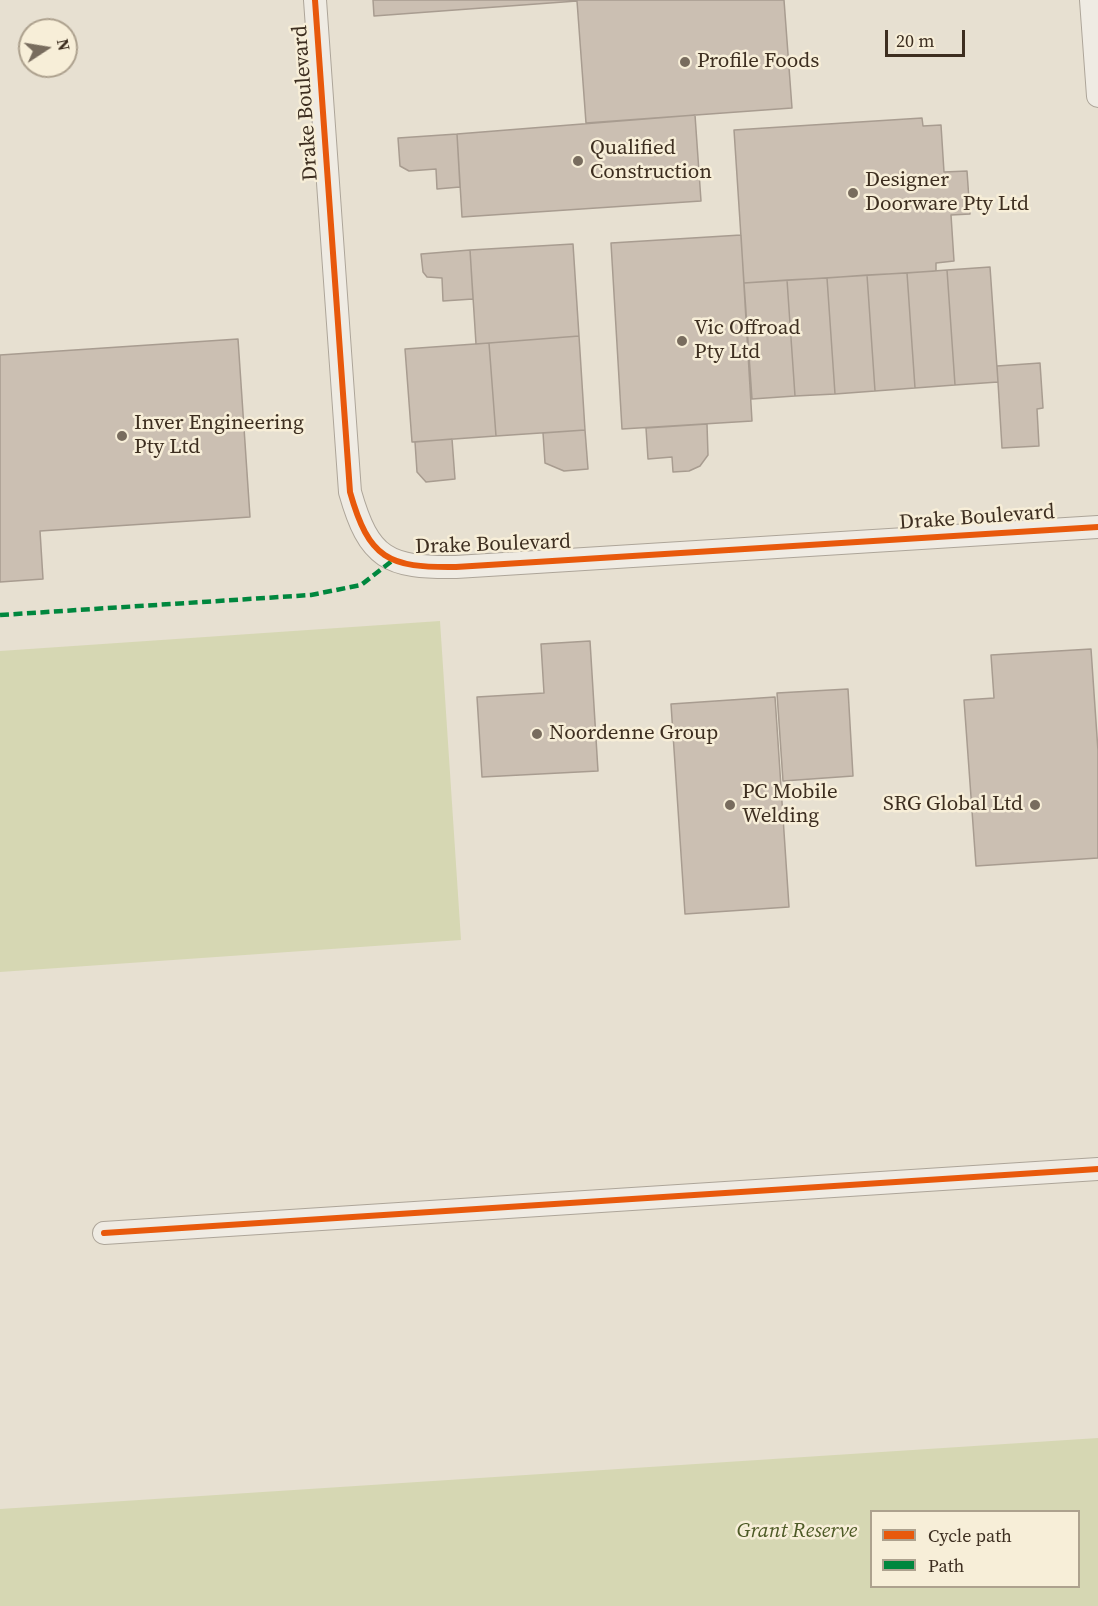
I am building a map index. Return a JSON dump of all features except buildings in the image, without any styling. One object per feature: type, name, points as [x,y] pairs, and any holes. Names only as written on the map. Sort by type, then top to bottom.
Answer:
[{"type":"street","name":"Drake Boulevard","points":[[315,0],[350,492],[358,519],[371,543],[392,561],[420,567],[456,567],[1098,527]]},
{"type":"street","points":[[1091,0],[1098,96]]},
{"type":"street","points":[[104,1233],[1098,1169]]},
{"type":"green space","points":[[440,621],[461,940],[0,972],[0,651]]},
{"type":"green space","name":"Grant Reserve","points":[[1098,1438],[1098,1606],[0,1606],[0,1509]]},
{"type":"marked path","points":[[0,615],[311,595],[361,585],[392,561]]},
{"type":"cycle path","points":[[315,0],[350,492],[365,532],[385,555],[413,565],[456,567],[1098,527]]},
{"type":"cycle path","points":[[104,1233],[1098,1169]]},
{"type":"place","name":"Profile Foods","points":[[685,62]]},
{"type":"place","name":"Qualified Construction","points":[[578,161]]},
{"type":"place","name":"Designer Doorware Pty Ltd","points":[[853,193]]},
{"type":"place","name":"Vic Offroad Pty Ltd","points":[[682,341]]},
{"type":"place","name":"Inver Engineering Pty Ltd","points":[[122,436]]},
{"type":"place","name":"Noordenne Group","points":[[537,734]]},
{"type":"place","name":"PC Mobile Welding","points":[[730,805]]},
{"type":"place","name":"SRG Global Ltd","points":[[1035,805]]}]
